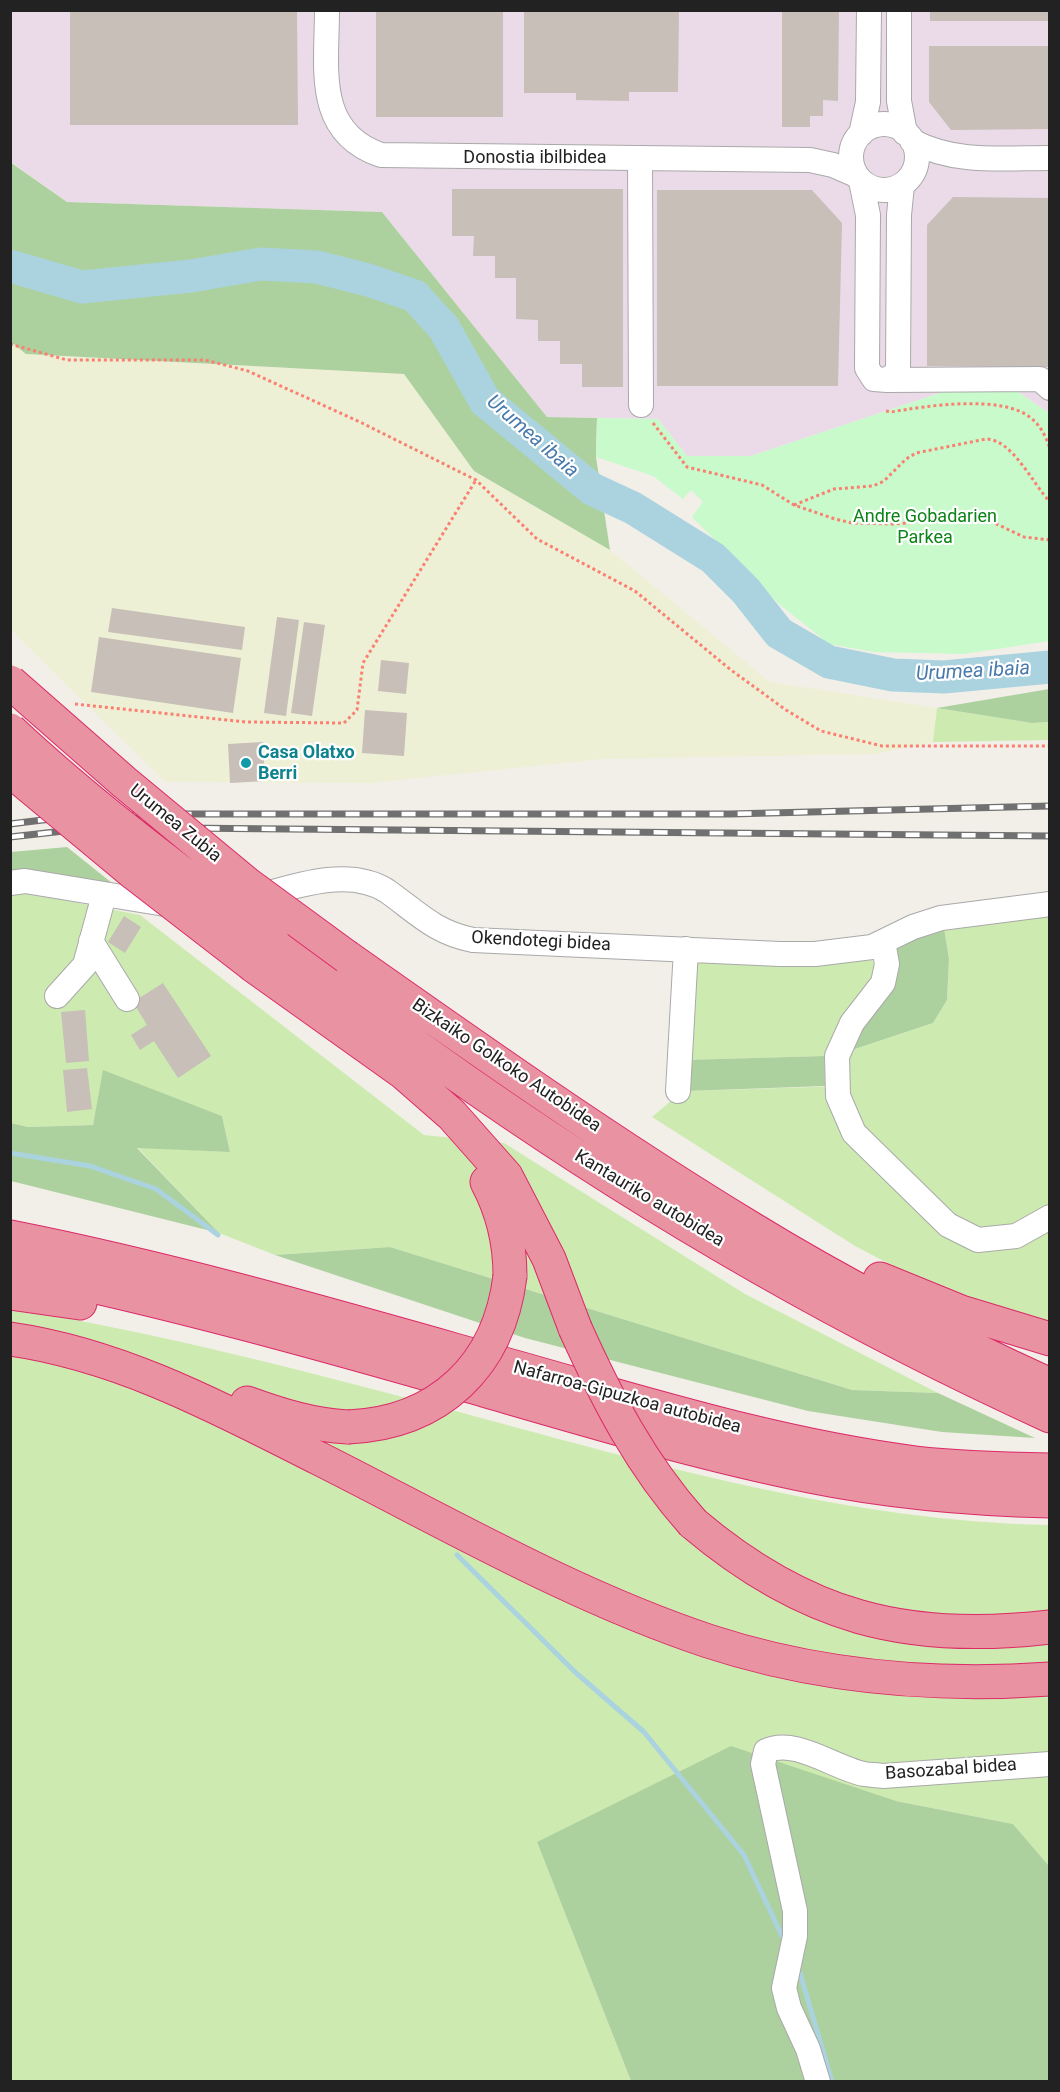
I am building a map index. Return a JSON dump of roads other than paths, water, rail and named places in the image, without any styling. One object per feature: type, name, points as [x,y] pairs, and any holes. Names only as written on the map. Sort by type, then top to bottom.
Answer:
[{"type":"highway","name":"Urumea Zubia","points":[[10,682],[124,782],[246,883],[347,957]]},
{"type":"highway","name":"Urumea Zubia","points":[[10,730],[46,764],[156,854],[263,954]]},
{"type":"highway","points":[[10,770],[135,874],[263,954],[308,1005],[431,1110],[467,1151],[488,1183],[503,1218],[510,1256],[510,1276],[503,1314],[487,1351],[461,1383],[436,1402],[408,1416],[368,1426],[327,1426],[282,1416],[211,1389],[182,1389]]},
{"type":"highway","name":"Kantauriko autobidea","points":[[263,954],[478,1089],[598,1169],[830,1306],[1050,1416]]},
{"type":"highway","name":"Bizkaiko Golkoko Autobidea","points":[[347,957],[497,1063],[667,1173]]},
{"type":"highway","points":[[308,1005],[404,1073],[452,1115],[506,1176],[549,1259],[575,1328],[608,1400],[635,1448],[664,1491],[693,1523],[731,1555],[777,1584],[849,1616],[909,1629],[972,1632],[1050,1627]]},
{"type":"highway","points":[[667,1173],[915,1295],[1050,1339]]},
{"type":"highway","name":"Kantauriko autobidea","points":[[667,1173],[750,1228],[953,1341],[1050,1385]]},
{"type":"highway","points":[[10,1214],[99,1237],[183,1264],[212,1284]]},
{"type":"highway","name":"Nafarroa-Gipuzkoa autobidea","points":[[10,1238],[96,1254],[212,1284],[754,1433],[916,1463],[1050,1470]]},
{"type":"highway","name":"Nafarroa-Gipuzkoa autobidea","points":[[10,1268],[93,1285],[245,1324],[598,1423],[810,1476],[907,1491],[983,1499],[1050,1501]]},
{"type":"highway","points":[[10,1293],[210,1327],[245,1324]]},
{"type":"highway","points":[[10,1339],[106,1361],[182,1389],[558,1579],[668,1627],[755,1654],[831,1670],[886,1678],[974,1682],[1050,1678]]},
{"type":"highway","points":[[974,1682],[1000,1693],[1050,1692]]},
{"type":"street","name":"Donostia ibilbidea","points":[[327,10],[327,86],[332,112],[347,135],[368,151],[394,158],[810,160],[834,165],[859,178]]},
{"type":"street","points":[[869,10],[868,102],[861,134],[851,153],[868,215],[867,368],[874,379],[1040,379],[1050,388]]},
{"type":"street","points":[[887,380],[898,372],[899,215],[905,182],[917,161],[899,101],[899,10]]},
{"type":"street","points":[[861,134],[870,128],[887,125],[934,152],[958,158],[1050,159]]},
{"type":"street","points":[[859,178],[876,189],[886,190],[958,158]]},
{"type":"street","points":[[640,159],[641,405]]},
{"type":"street","name":"Okendotegi bidea","points":[[10,883],[25,881],[190,908],[239,902],[318,882],[357,881],[386,891],[437,929],[473,940],[780,954],[815,954],[863,949],[941,918],[1050,904]]},
{"type":"street","points":[[57,996],[85,965],[104,895]]},
{"type":"street","points":[[91,941],[127,999]]},
{"type":"street","points":[[883,942],[887,964],[883,983],[852,1023],[837,1056],[838,1096],[854,1133],[948,1225],[978,1240],[1016,1236],[1050,1217]]},
{"type":"street","points":[[678,1091],[686,949]]},
{"type":"street","name":"Basozabal bidea","points":[[818,2082],[808,2049],[789,2008],[784,1988],[795,1936],[795,1911],[763,1764],[765,1751],[775,1746],[794,1749],[864,1774],[883,1776],[1050,1764]]},
{"type":"waterway","name":"Urumea ibaia","points":[[10,266],[82,287],[191,276],[261,264],[317,267],[368,280],[415,296],[444,328],[485,401],[592,489],[633,508],[713,558],[746,591],[779,633],[829,662],[893,675],[944,677],[1050,667]]},
{"type":"waterway","points":[[10,1153],[90,1166],[156,1189],[218,1235]]},
{"type":"waterway","points":[[457,1555],[575,1672],[644,1732],[744,1855],[782,1936]]},
{"type":"waterway","points":[[800,1973],[832,2082]]},
{"type":"railway","points":[[10,824],[59,818],[171,814],[730,814],[1050,806]]},
{"type":"railway","points":[[10,837],[64,831],[178,828],[1050,836]]},
{"type":"place","name":"Casa Olatxo Berri","points":[[246,763]]},
{"type":"park label","name":"Andre Gobadarien Parkea","points":[[925,527]]}]
